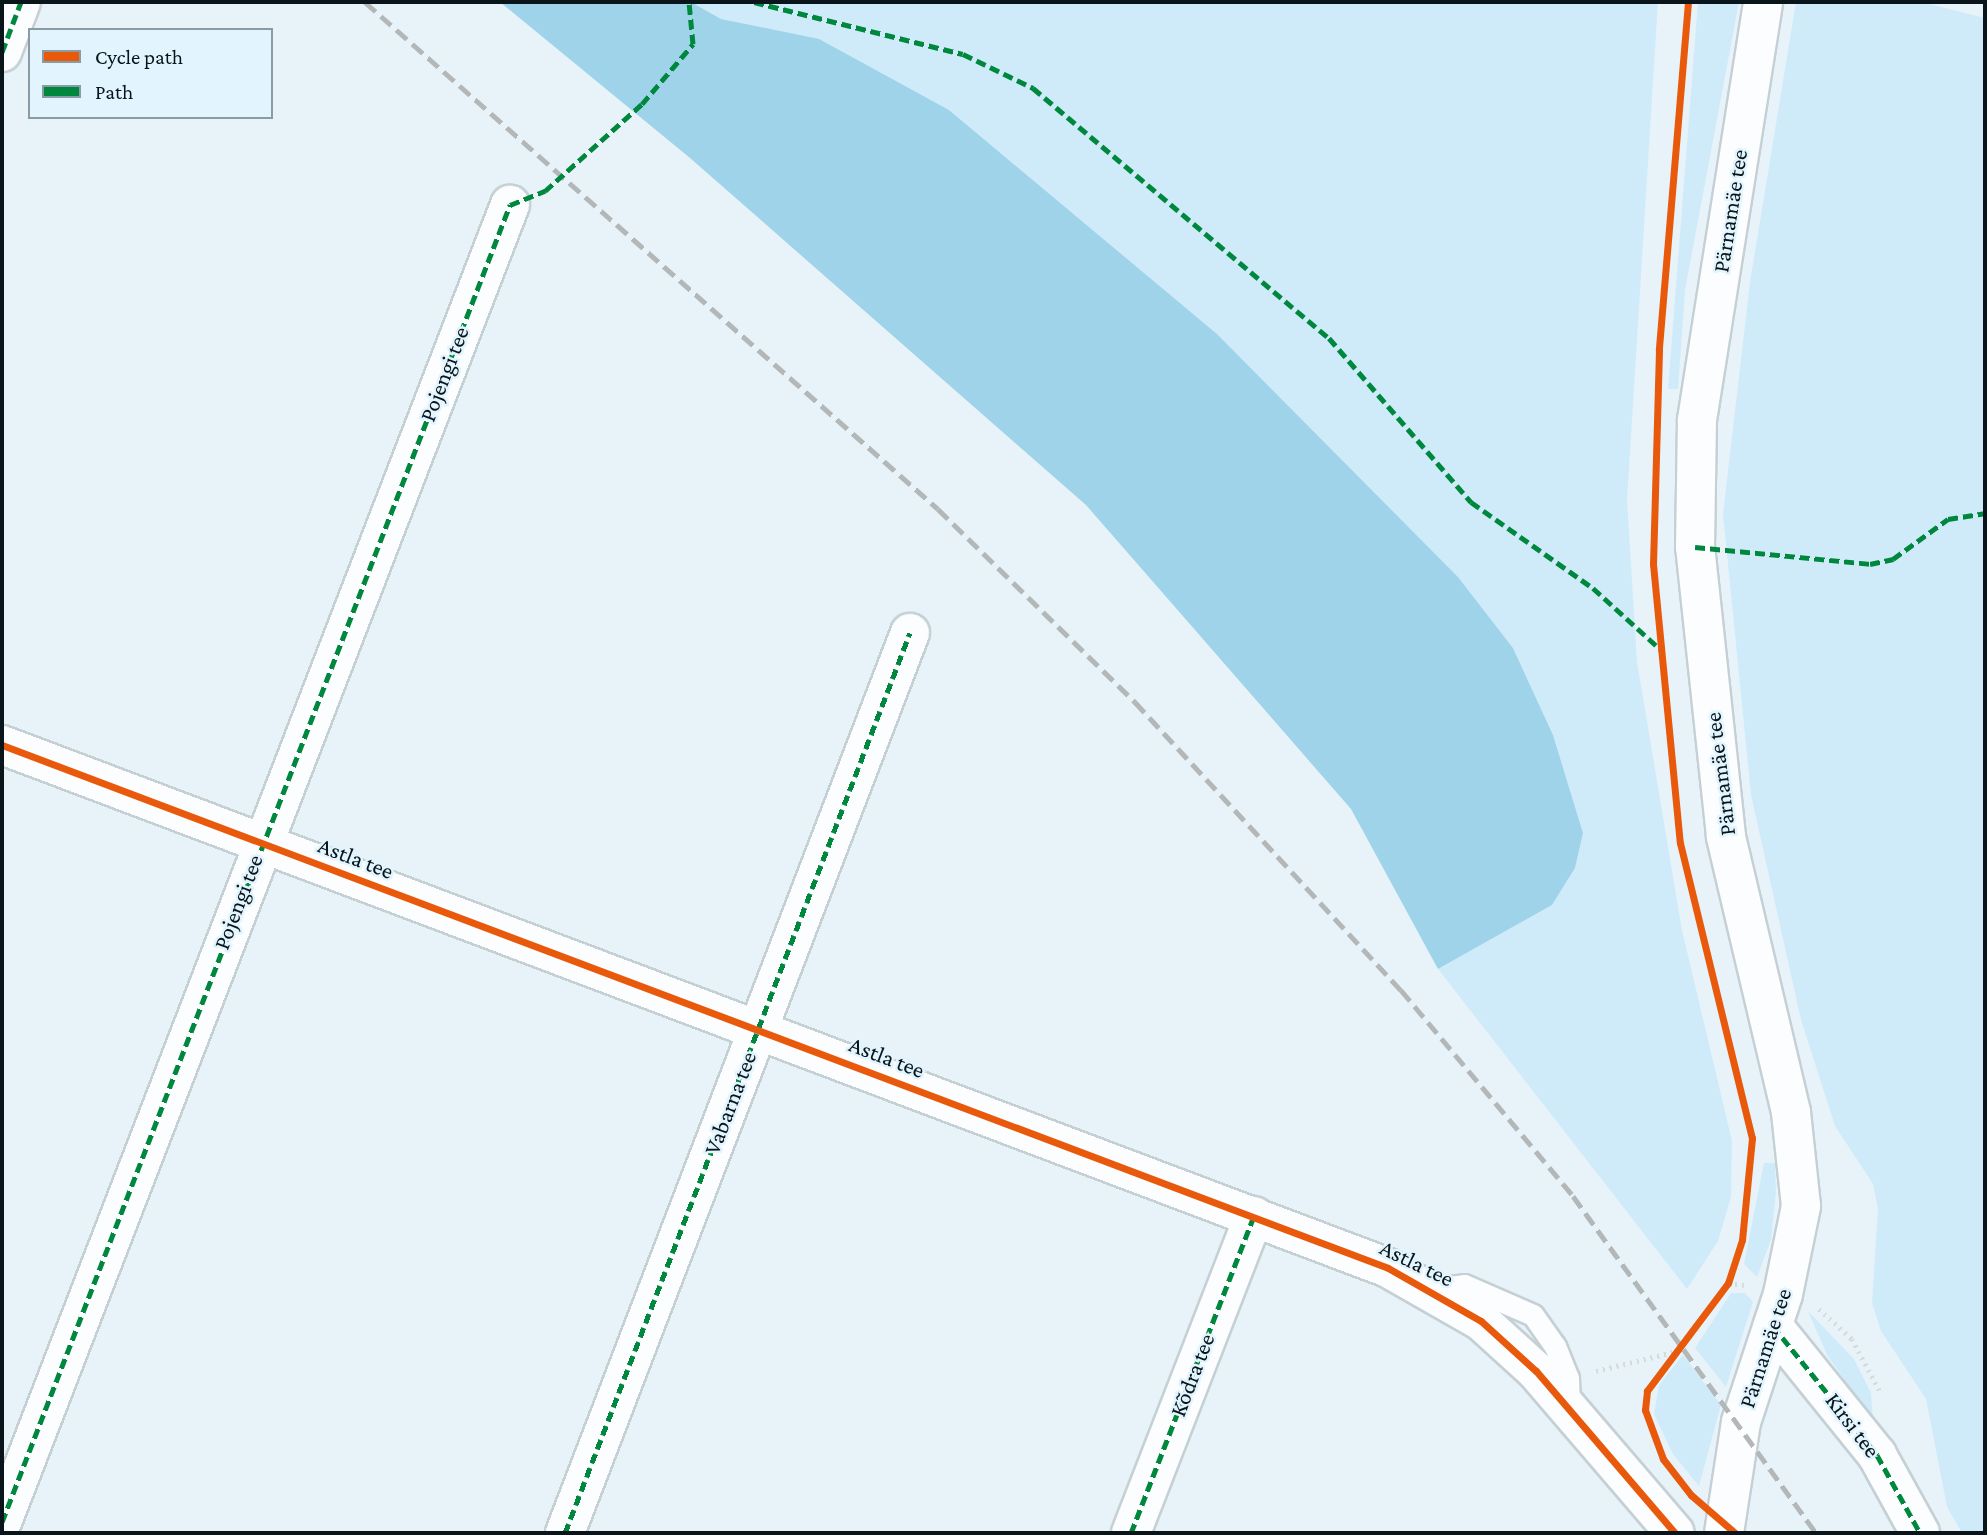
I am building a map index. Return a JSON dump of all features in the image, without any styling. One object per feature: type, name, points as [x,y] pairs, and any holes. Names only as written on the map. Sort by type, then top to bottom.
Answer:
[{"type":"street","points":[[2,52],[21,2]]},
{"type":"street","name":"Pärnamäe tee","points":[[1724,1533],[1741,1422],[1773,1325],[1801,1206],[1791,1112],[1726,836],[1695,547],[1697,420],[1763,2]]},
{"type":"street","name":"Pojengi tee","points":[[2,1522],[261,843],[510,205]]},
{"type":"street","name":"Vabarna tee","points":[[565,1533],[910,633]]},
{"type":"street","name":"Astla tee","points":[[2,745],[1254,1216],[1432,1289],[1481,1321],[1568,1392],[1675,1533]]},
{"type":"street","name":"Kõdra tee","points":[[1131,1533],[1254,1216]]},
{"type":"street","name":"Kirsi tee","points":[[1773,1325],[1877,1455],[1920,1533]]},
{"type":"path","points":[[1722,1291],[1731,1272]]},
{"type":"path","points":[[1661,1372],[1680,1343]]},
{"type":"path","points":[[1568,1392],[1674,1352]]},
{"type":"shaded area","points":[[500,2],[691,2],[721,19],[819,39],[949,110],[1217,334],[1458,577],[1513,648],[1553,735],[1583,833],[1575,868],[1552,905],[1438,969],[1351,809],[1086,505],[690,158]]},
{"type":"shaded area","points":[[691,2],[1658,2],[1627,500],[1637,662],[1682,930],[1732,1141],[1731,1197],[1718,1241],[1687,1289],[1438,969],[1552,905],[1575,868],[1583,833],[1553,735],[1513,648],[1458,577],[1217,334],[949,110],[819,40],[721,19]]},
{"type":"shaded area","points":[[1698,2],[1739,2],[1685,290],[1678,389],[1668,389]]},
{"type":"shaded area","points":[[1796,2],[1922,2],[1985,18],[1985,1533],[1962,1533],[1947,1507],[1926,1399],[1881,1331],[1872,1303],[1878,1209],[1873,1184],[1835,1126],[1801,1020],[1751,795],[1723,514],[1750,282]]},
{"type":"shaded area","points":[[1764,1163],[1775,1163],[1776,1192],[1771,1240],[1757,1277],[1744,1264]]},
{"type":"shaded area","points":[[1731,1293],[1745,1293],[1753,1302],[1726,1387],[1695,1348]]},
{"type":"shaded area","points":[[1808,1311],[1854,1359],[1871,1393],[1873,1420],[1827,1355]]},
{"type":"shaded area","points":[[1683,1355],[1721,1405],[1699,1486],[1673,1454],[1654,1414],[1659,1385]]},
{"type":"railway","points":[[365,2],[938,509],[1135,702],[1401,990],[1573,1196],[1816,1533]]},
{"type":"marked path","points":[[2,52],[21,2]]},
{"type":"marked path","points":[[2,1522],[510,205],[545,191],[642,104],[693,44],[689,2]]},
{"type":"marked path","points":[[754,2],[963,54],[1033,88],[1329,338],[1471,502],[1593,588],[1660,649]]},
{"type":"marked path","points":[[1695,547],[1870,564],[1893,559],[1948,519],[1985,513]]},
{"type":"marked path","points":[[565,1533],[910,633]]},
{"type":"marked path","points":[[1131,1533],[1254,1216]]},
{"type":"marked path","points":[[1773,1326],[1877,1455],[1920,1533]]},
{"type":"cycle path","points":[[1688,2],[1659,350],[1653,564],[1680,843],[1752,1138],[1742,1240],[1728,1283],[1647,1391],[1645,1410],[1663,1459],[1691,1495],[1735,1533]]},
{"type":"cycle path","points":[[2,745],[1388,1268],[1481,1321],[1536,1371],[1675,1533]]}]
